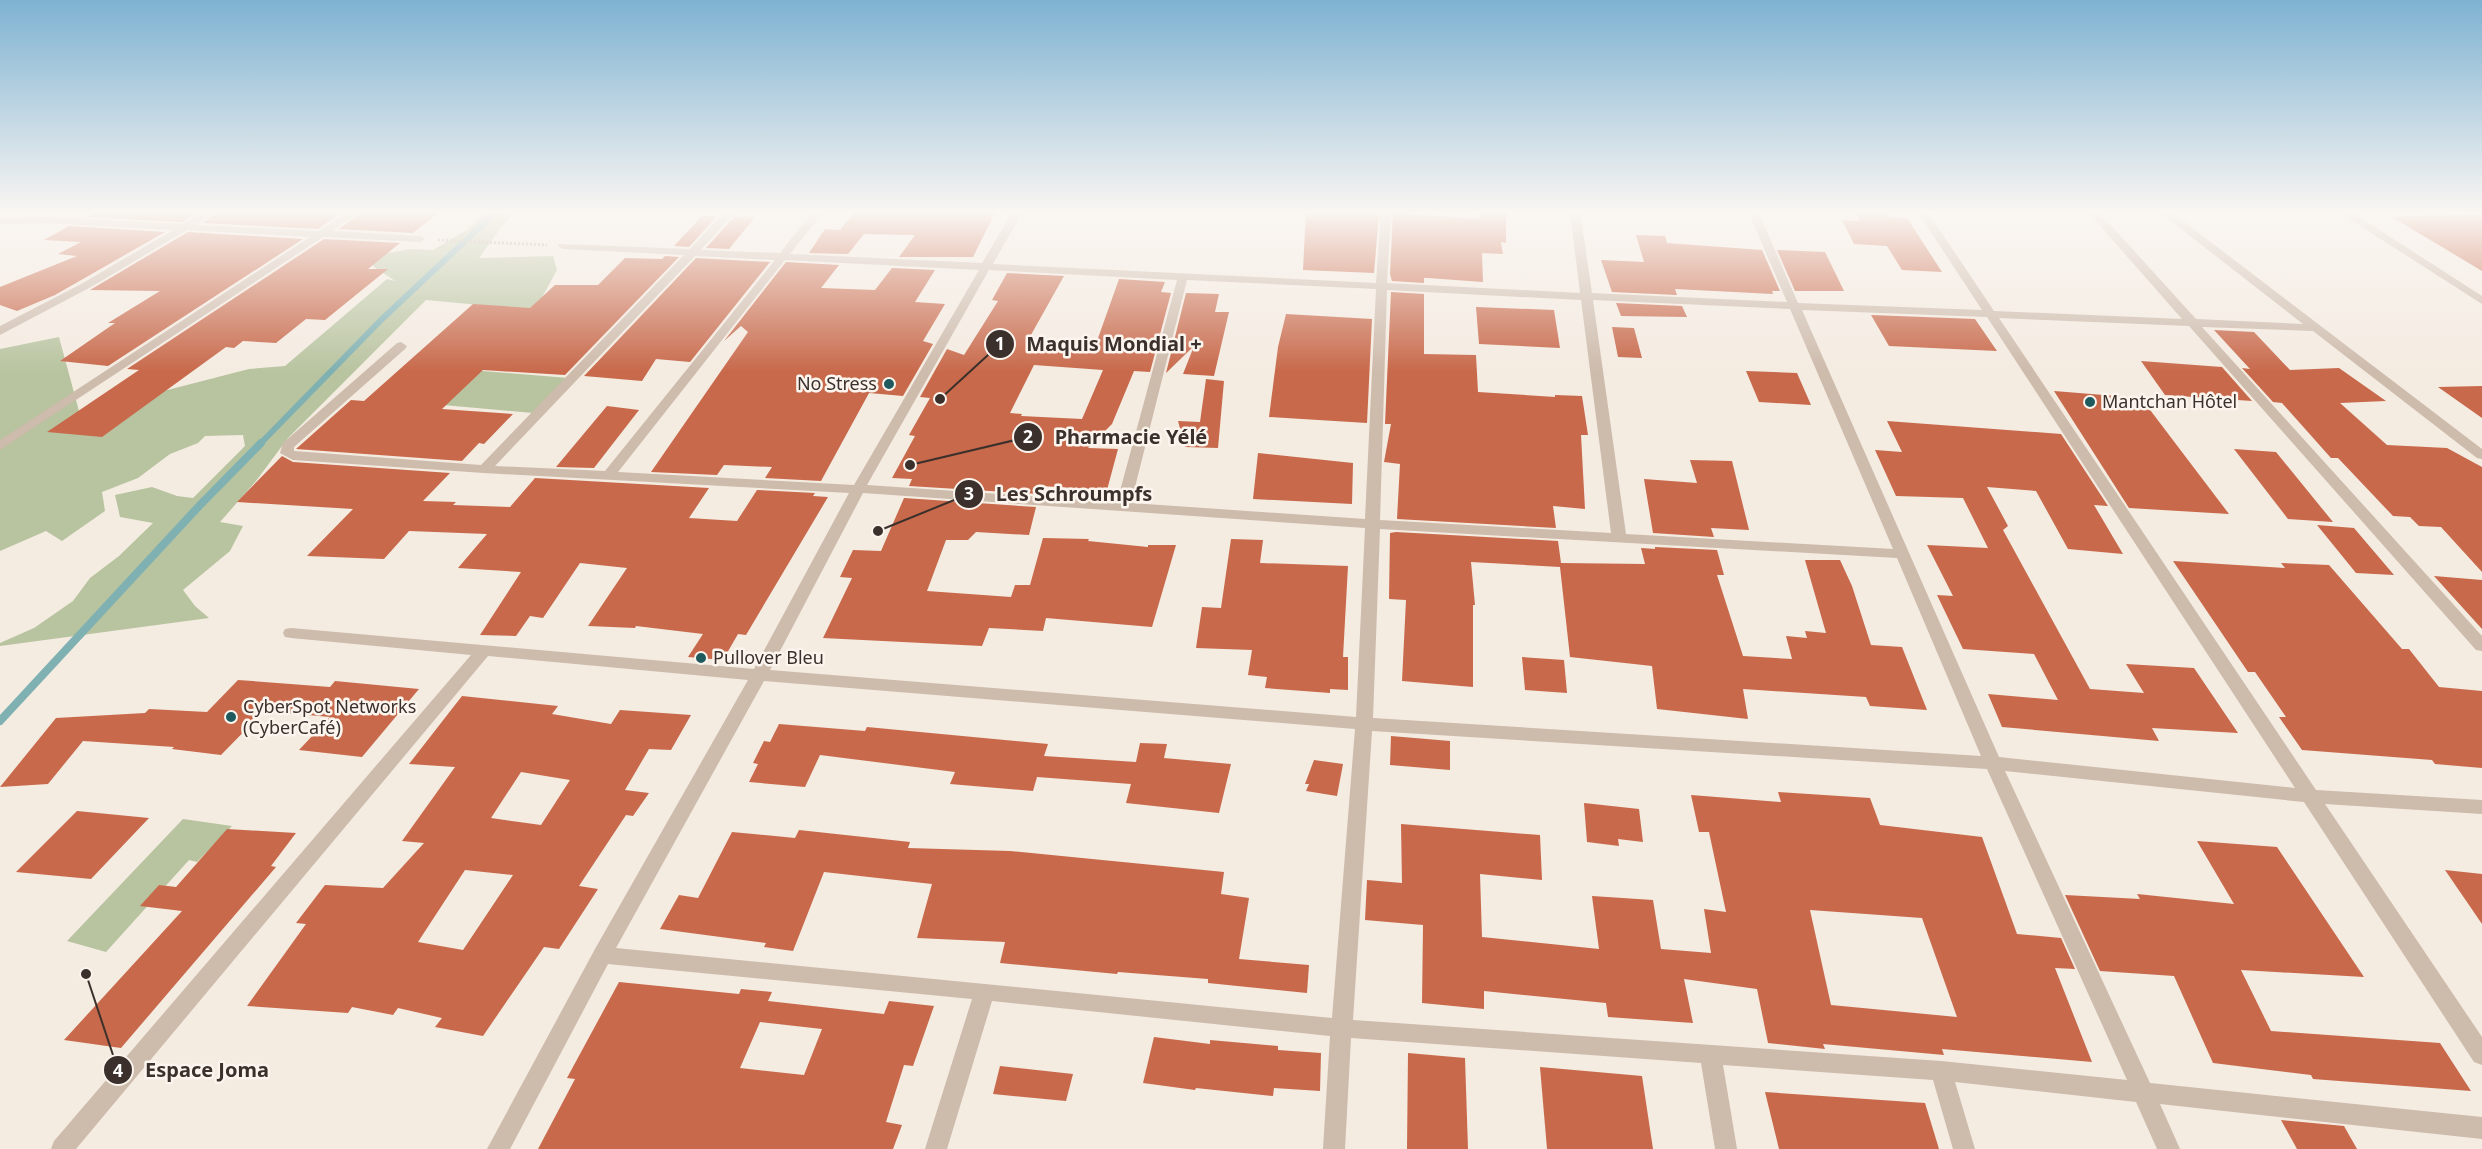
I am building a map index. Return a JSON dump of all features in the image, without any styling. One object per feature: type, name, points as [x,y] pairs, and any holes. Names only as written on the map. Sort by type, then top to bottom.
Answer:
[{"type":"street","points":[[0,331],[121,265]]},
{"type":"street","points":[[0,446],[277,265]]},
{"type":"street","points":[[484,469],[682,265]]},
{"type":"street","points":[[609,475],[775,265]]},
{"type":"street","points":[[960,265],[1796,306],[2317,328]]},
{"type":"street","points":[[1334,1149],[1340,1028],[1364,724],[1382,265]]},
{"type":"street","points":[[1583,265],[1619,538]]},
{"type":"street","points":[[1778,265],[1993,763],[2169,1149]]},
{"type":"street","points":[[1959,265],[2482,1055]]},
{"type":"street","points":[[2140,265],[2482,646]]},
{"type":"street","points":[[2234,265],[2482,455]]},
{"type":"street","points":[[2424,265],[2482,302]]},
{"type":"street","points":[[498,1149],[602,955],[759,675],[858,489],[988,266]]},
{"type":"street","points":[[1123,507],[1183,276]]},
{"type":"street","points":[[401,346],[288,446],[287,453],[293,456],[484,469],[858,489],[1371,524],[1904,554]]},
{"type":"street","points":[[291,633],[759,675],[1364,724],[1993,763],[2311,795],[2482,807]]},
{"type":"street","points":[[62,1149],[485,649]]},
{"type":"street","points":[[602,955],[985,991],[1340,1028],[1941,1071],[2482,1128]]},
{"type":"street","points":[[936,1149],[985,991]]},
{"type":"street","points":[[1710,1055],[1726,1149]]},
{"type":"street","points":[[1941,1071],[1964,1149]]},
{"type":"green space","points":[[371,265],[555,265],[557,270],[535,310],[426,300],[288,438],[256,481],[220,522],[243,526],[230,551],[183,590],[195,606],[209,618],[0,646],[0,643],[34,628],[73,601],[90,578],[119,556],[153,523],[120,517],[115,495],[152,487],[177,496],[193,498],[245,446],[243,435],[205,436],[198,443],[170,454],[138,478],[102,492],[105,511],[62,541],[46,531],[0,551],[0,349],[59,337],[83,426],[148,395],[249,369],[285,366],[387,279],[395,281]]},
{"type":"green space","points":[[470,370],[568,378],[533,413],[432,404]]},
{"type":"green space","points":[[183,819],[232,826],[197,862],[189,860],[106,952],[67,941]]},
{"type":"building","points":[[56,265],[108,265],[55,295],[17,311],[0,305],[0,287]]},
{"type":"building","points":[[133,265],[264,265],[108,366],[60,361],[115,323],[108,323],[160,291],[90,290]]},
{"type":"building","points":[[285,265],[373,265],[368,269],[388,269],[325,320],[306,319],[276,343],[243,341],[234,348],[226,347],[102,437],[47,432],[139,370],[127,369]]},
{"type":"building","points":[[618,265],[672,265],[565,375],[483,370],[442,409],[513,414],[484,444],[479,443],[462,461],[296,449],[351,400],[364,401],[473,304],[530,308],[555,285],[598,285]]},
{"type":"building","points":[[690,265],[768,265],[690,362],[656,359],[642,381],[584,376]]},
{"type":"building","points":[[784,265],[839,265],[821,288],[875,290],[892,268],[935,270],[915,302],[945,304],[923,341],[933,344],[903,396],[869,393],[821,481],[765,478],[772,467],[724,465],[717,475],[651,472],[748,332],[741,326],[724,341]]},
{"type":"building","points":[[1303,265],[1375,265],[1374,273],[1303,270]]},
{"type":"building","points":[[1390,265],[1482,265],[1483,282],[1428,278],[1424,278],[1424,283],[1392,281]]},
{"type":"building","points":[[1603,265],[1768,265],[1780,291],[1772,291],[1773,294],[1675,289],[1677,295],[1612,292]]},
{"type":"building","points":[[1783,265],[1831,265],[1844,291],[1795,291]]},
{"type":"building","points":[[1899,265],[1937,265],[1942,272],[1902,270]]},
{"type":"building","points":[[2471,265],[2482,265],[2482,271]]},
{"type":"building","points":[[1007,273],[1064,276],[1027,342],[1097,341],[1119,279],[1165,282],[1161,292],[1171,293],[1150,372],[1134,371],[1112,424],[1088,448],[1118,449],[1107,490],[1041,486],[1039,494],[909,486],[912,479],[892,478],[915,436],[909,435],[930,398],[920,397],[947,349],[964,355],[998,301],[992,300]],"holes":[[[1034,365],[1103,370],[1082,419],[1021,416],[1022,414],[1010,413]]]},
{"type":"building","points":[[1391,292],[1424,294],[1424,354],[1476,355],[1478,392],[1555,397],[1555,395],[1582,396],[1588,435],[1581,435],[1585,509],[1553,506],[1556,528],[1397,519],[1400,464],[1384,462],[1391,424],[1385,424]]},
{"type":"building","points":[[1186,293],[1219,294],[1215,312],[1229,312],[1214,376],[1183,374],[1194,346],[1166,373]]},
{"type":"building","points":[[1616,303],[1682,306],[1687,317],[1621,316]]},
{"type":"building","points":[[1476,307],[1554,310],[1560,348],[1479,344]]},
{"type":"building","points":[[1286,314],[1372,319],[1367,423],[1269,417],[1278,347]]},
{"type":"building","points":[[1871,315],[1975,319],[1997,351],[1889,346]]},
{"type":"building","points":[[1612,327],[1634,328],[1642,358],[1618,357]]},
{"type":"building","points":[[2214,330],[2254,332],[2290,370],[2339,368],[2386,401],[2340,403],[2387,445],[2447,448],[2482,467],[2482,572],[2441,527],[2419,526],[2410,517],[2393,516],[2338,458],[2331,458],[2282,403],[2273,402],[2242,368],[2250,369]]},
{"type":"building","points":[[2141,361],[2222,367],[2252,401],[2165,395]]},
{"type":"building","points":[[1746,371],[1797,373],[1811,405],[1759,402]]},
{"type":"building","points":[[1206,379],[1224,381],[1218,448],[1185,447],[1178,421],[1200,422]]},
{"type":"building","points":[[2482,386],[2482,418],[2438,387]]},
{"type":"building","points":[[2054,391],[2141,398],[2229,514],[2129,508]]},
{"type":"building","points":[[607,406],[639,410],[594,468],[556,467]]},
{"type":"building","points":[[1887,421],[2061,434],[2108,506],[2094,505],[2123,554],[2068,549],[2036,491],[1987,487],[2008,526],[2003,530],[2090,689],[2144,693],[2126,664],[2194,668],[2238,733],[2152,728],[2159,741],[2002,727],[1988,694],[2058,700],[2034,654],[1963,649],[1937,595],[1953,596],[1927,545],[1988,548],[1963,498],[1896,496],[1875,450],[1902,452]]},
{"type":"building","points":[[2234,449],[2276,452],[2333,522],[2288,519]]},
{"type":"building","points":[[1258,453],[1353,463],[1352,504],[1253,499]]},
{"type":"building","points":[[282,456],[293,462],[450,473],[423,501],[456,502],[453,505],[510,507],[535,478],[709,488],[689,518],[737,521],[757,490],[815,493],[813,496],[828,497],[746,635],[738,634],[723,660],[688,657],[703,634],[636,626],[635,628],[588,626],[627,568],[580,563],[543,618],[530,616],[516,636],[480,635],[521,572],[458,568],[487,534],[409,531],[384,559],[307,556],[353,509],[237,502]]},
{"type":"building","points":[[1690,460],[1732,461],[1749,530],[1711,528],[1714,537],[1653,533],[1644,479],[1697,483]]},
{"type":"building","points":[[904,498],[1036,507],[1029,535],[976,532],[968,540],[946,540],[927,591],[1011,597],[1015,585],[1030,585],[1043,538],[1089,539],[1088,541],[1148,547],[1148,545],[1176,545],[1152,627],[1046,618],[1043,631],[989,628],[982,646],[823,638],[852,578],[840,577],[853,550],[881,551]]},
{"type":"building","points":[[2317,525],[2354,528],[2394,575],[2356,573]]},
{"type":"building","points":[[1390,533],[1558,541],[1561,563],[1645,564],[1641,548],[1717,550],[1724,575],[1717,575],[1743,656],[1792,659],[1786,636],[1807,638],[1805,631],[1826,633],[1805,560],[1840,560],[1852,586],[1871,645],[1902,647],[1927,710],[1870,706],[1866,697],[1743,689],[1748,719],[1657,709],[1652,666],[1570,657],[1560,567],[1471,562],[1475,605],[1473,605],[1473,687],[1402,681],[1406,600],[1389,599]]},
{"type":"building","points":[[1231,539],[1263,540],[1260,563],[1348,566],[1343,657],[1348,657],[1348,690],[1330,689],[1330,693],[1265,688],[1267,677],[1248,675],[1252,650],[1196,648],[1202,607],[1221,608]]},
{"type":"building","points":[[2173,561],[2285,568],[2281,563],[2329,565],[2402,649],[2409,649],[2439,687],[2482,691],[2482,768],[2435,764],[2432,760],[2302,750],[2279,717],[2286,717],[2255,672],[2248,672]]},
{"type":"building","points":[[2434,576],[2482,580],[2482,629]]},
{"type":"building","points":[[1522,657],[1564,660],[1567,693],[1525,690]]},
{"type":"building","points":[[238,680],[330,687],[335,681],[419,689],[362,757],[299,750],[330,717],[264,711],[221,755],[172,749],[174,747],[83,741],[48,784],[0,787],[56,718],[145,713],[149,709],[207,712]]},
{"type":"building","points":[[462,696],[558,706],[552,714],[611,724],[620,710],[691,715],[671,750],[649,749],[625,790],[649,793],[633,816],[626,815],[579,886],[598,889],[559,949],[544,947],[483,1036],[435,1027],[442,1018],[398,1008],[393,1015],[352,1007],[348,1013],[247,1006],[306,924],[296,923],[325,885],[383,888],[424,843],[402,841],[455,767],[409,764]],"holes":[[[521,772],[570,780],[541,825],[491,818]],[[465,870],[513,875],[463,950],[418,942]]]},
{"type":"building","points":[[779,724],[865,731],[867,727],[1048,744],[1044,756],[1136,762],[1140,743],[1167,744],[1164,758],[1231,764],[1219,813],[1126,803],[1131,784],[1037,777],[1033,791],[950,784],[955,772],[820,755],[805,787],[749,782],[758,764],[753,763],[764,741],[770,742]]},
{"type":"building","points":[[1391,736],[1450,741],[1450,770],[1390,765]]},
{"type":"building","points":[[1314,760],[1343,764],[1337,796],[1306,791],[1309,784],[1305,784]]},
{"type":"building","points":[[1778,792],[1870,798],[1880,825],[1982,837],[2017,934],[2061,938],[2075,969],[2055,968],[2092,1062],[1942,1049],[1944,1055],[1823,1044],[1825,1049],[1768,1043],[1757,989],[1684,979],[1693,1023],[1608,1017],[1606,1003],[1484,991],[1484,1009],[1422,1003],[1423,925],[1365,920],[1367,880],[1402,883],[1401,824],[1540,835],[1542,880],[1480,874],[1482,937],[1599,949],[1592,896],[1653,900],[1661,949],[1711,953],[1704,909],[1726,912],[1709,832],[1699,832],[1691,795],[1781,802]],"holes":[[[1810,910],[1922,918],[1957,1017],[1831,1005]]]},
{"type":"building","points":[[1584,803],[1639,809],[1643,842],[1618,839],[1619,846],[1587,842]]},
{"type":"building","points":[[77,811],[149,818],[91,879],[16,872]]},
{"type":"building","points":[[227,829],[296,833],[271,866],[276,867],[121,1048],[64,1040],[182,911],[140,906],[159,885],[176,887]]},
{"type":"building","points":[[799,830],[910,842],[908,848],[1010,851],[1224,872],[1221,894],[1249,898],[1239,959],[1309,965],[1307,993],[1208,983],[1208,979],[1118,972],[1117,974],[1000,963],[1005,942],[917,938],[932,884],[824,872],[793,951],[764,947],[766,943],[660,929],[679,895],[698,898],[732,832],[795,838]]},
{"type":"building","points":[[2197,841],[2277,847],[2364,977],[2241,970],[2271,1031],[2440,1043],[2471,1091],[2313,1079],[2311,1075],[2213,1063],[2174,976],[2100,971],[2065,895],[2140,899],[2137,894],[2234,904]]},
{"type":"building","points":[[2445,870],[2482,874],[2482,924]]},
{"type":"building","points":[[619,982],[739,994],[741,989],[772,992],[768,1001],[884,1014],[889,1001],[934,1006],[913,1066],[904,1065],[886,1122],[902,1125],[893,1149],[538,1149],[575,1079],[567,1078]],"holes":[[[760,1022],[822,1029],[804,1075],[740,1068]]]},
{"type":"building","points":[[1154,1037],[1210,1044],[1210,1040],[1278,1046],[1278,1050],[1321,1053],[1320,1091],[1274,1088],[1273,1096],[1143,1083]]},
{"type":"building","points":[[1408,1053],[1465,1058],[1468,1149],[1407,1149]]},
{"type":"building","points":[[1000,1066],[1073,1074],[1066,1101],[993,1094]]},
{"type":"building","points":[[1540,1067],[1642,1076],[1653,1149],[1547,1149]]},
{"type":"building","points":[[1765,1092],[1925,1103],[1939,1149],[1779,1149]]},
{"type":"building","points":[[2281,1120],[2344,1126],[2357,1149],[2297,1149]]},
{"type":"waterway","points":[[259,445],[381,320],[440,265]]},
{"type":"waterway","points":[[0,721],[200,505],[261,443]]},
{"type":"place","name":"No Stress","points":[[889,384]]},
{"type":"place","name":"Maquis Mondial +","points":[[940,399]]},
{"type":"place","name":"Mantchan Hôtel","points":[[2090,402]]},
{"type":"place","name":"Pharmacie Yélé","points":[[910,465]]},
{"type":"place","name":"Les Schroumpfs","points":[[878,531]]},
{"type":"place","name":"Pullover Bleu","points":[[701,658]]},
{"type":"place","name":"CyberSpot Networks (CyberCafé)","points":[[231,717]]},
{"type":"place","name":"Espace Joma","points":[[86,974]]}]
